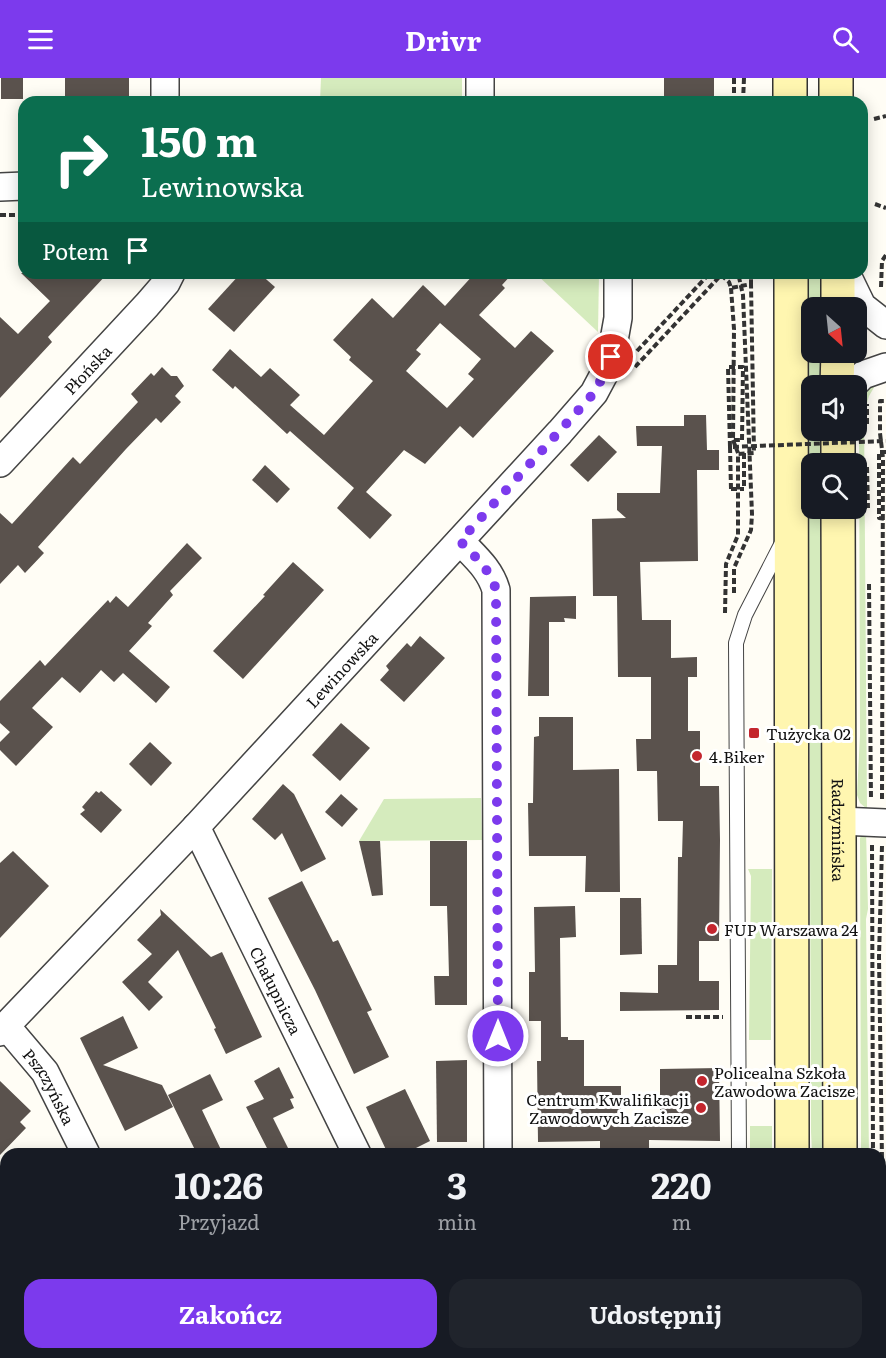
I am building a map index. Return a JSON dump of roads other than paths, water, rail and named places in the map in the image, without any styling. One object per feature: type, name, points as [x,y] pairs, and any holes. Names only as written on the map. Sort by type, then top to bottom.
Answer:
[{"type":"main road","points":[[836,78],[836,96]]},
{"type":"main road","points":[[791,279],[792,1148]]},
{"type":"main road","points":[[838,279],[838,297]]},
{"type":"main road","name":"Radzymińska","points":[[841,1148],[870,822],[853,519]]},
{"type":"street","points":[[165,78],[165,96]]},
{"type":"street","points":[[480,78],[480,96]]},
{"type":"street","points":[[0,187],[18,186]]},
{"type":"street","name":"Płońska","points":[[0,464],[147,305],[168,279]]},
{"type":"street","name":"Lewinowska","points":[[3,1029],[196,827],[594,393],[610,363],[618,318],[618,279]]},
{"type":"street","points":[[849,279],[862,306],[884,323]]},
{"type":"street","points":[[863,375],[885,367]]},
{"type":"street","points":[[460,541],[487,568],[496,590],[498,1148]]},
{"type":"street","name":"Chałupnicza","points":[[196,827],[354,1148]]},
{"type":"street","name":"Pszczyńska","points":[[3,1029],[45,1072],[83,1148]]},
{"type":"lane","points":[[739,1148],[736,643],[745,615],[792,523]]},
{"type":"place","name":"Tużycka 02","points":[[754,733]]},
{"type":"place","name":"4.Biker","points":[[697,756]]},
{"type":"place","name":"FUP Warszawa 24","points":[[712,929]]},
{"type":"place","name":"Policealna Szkoła Zawodowa Zacisze","points":[[702,1081]]},
{"type":"place","name":"Centrum Kwalifikacji Zawodowych Zacisze","points":[[701,1108]]}]
